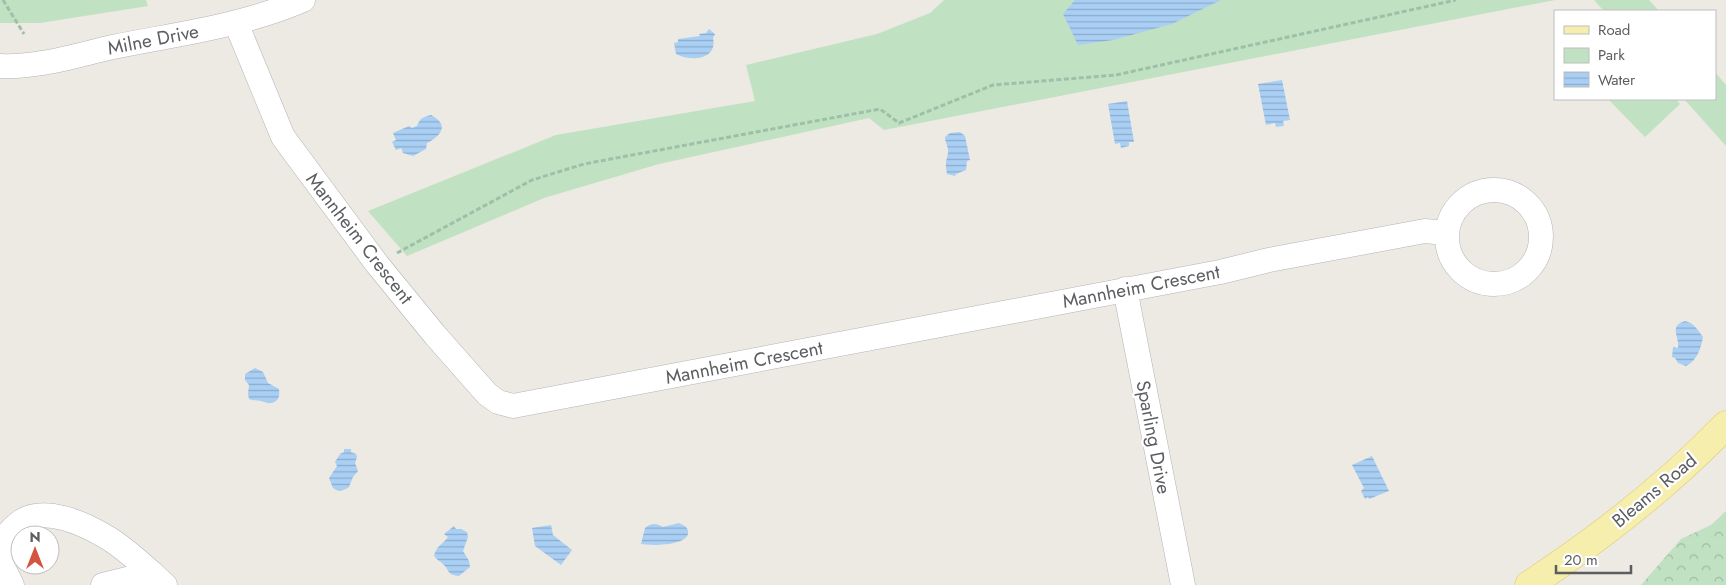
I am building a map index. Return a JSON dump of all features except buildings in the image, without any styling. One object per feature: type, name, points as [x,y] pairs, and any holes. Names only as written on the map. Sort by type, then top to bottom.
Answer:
[{"type":"main road","name":"Bleams Road","points":[[1529,585],[1555,568],[1628,513],[1700,452],[1726,425]]},
{"type":"street","name":"Milne Drive","points":[[0,66],[10,67],[45,62],[236,23],[303,0]]},
{"type":"street","name":"Mannheim Crescent","points":[[236,23],[283,137],[377,264],[435,335],[486,393],[498,402],[513,406],[1396,236],[1425,231],[1446,233]]},
{"type":"street","name":"Sparling Drive","points":[[1125,289],[1183,585]]},
{"type":"street","points":[[12,585],[0,560],[1,544],[11,529],[25,518],[46,514],[71,520],[108,538],[159,579]]},
{"type":"street","points":[[103,585],[159,579]]},
{"type":"path","points":[[3,0],[24,34]]},
{"type":"path","points":[[377,264],[532,180],[584,164],[880,109],[899,122],[993,85],[1116,75],[1456,0]]},
{"type":"green space","points":[[0,0],[146,0],[148,6],[40,23],[0,23]]},
{"type":"green space","points":[[944,0],[1555,0],[884,130],[869,118],[659,164],[544,198],[407,256],[368,211],[556,135],[755,101],[746,65],[877,34],[930,13]]},
{"type":"green space","points":[[1594,0],[1649,0],[1658,10],[1603,10]]},
{"type":"green space","points":[[1716,73],[1726,85],[1726,146],[1685,100],[1716,100]]},
{"type":"green space","points":[[1609,100],[1677,100],[1680,104],[1645,137]]},
{"type":"green space","points":[[1726,511],[1726,585],[1641,585],[1681,539],[1711,525]]},
{"type":"water","points":[[1075,0],[1221,0],[1172,24],[1113,40],[1078,45],[1063,14]]},
{"type":"water","points":[[709,29],[715,34],[711,51],[707,55],[688,58],[676,54],[674,43],[678,42],[678,39],[700,36],[699,34],[706,33]]},
{"type":"water","points":[[1282,80],[1290,120],[1283,121],[1284,126],[1276,127],[1275,123],[1266,125],[1258,84]]},
{"type":"water","points":[[1127,101],[1134,142],[1129,142],[1129,146],[1121,148],[1120,143],[1115,144],[1108,104]]},
{"type":"water","points":[[431,115],[442,126],[439,134],[427,143],[426,149],[413,156],[403,153],[401,148],[396,150],[392,142],[396,140],[393,133],[409,126],[412,128],[417,126],[422,118]]},
{"type":"water","points":[[960,132],[965,136],[970,160],[967,161],[966,170],[955,176],[947,174],[948,151],[945,137],[950,133]]},
{"type":"water","points":[[1685,321],[1693,325],[1703,337],[1696,358],[1686,366],[1678,363],[1672,357],[1673,347],[1678,348],[1677,326]]},
{"type":"water","points":[[255,368],[263,372],[268,383],[279,389],[279,397],[275,402],[269,403],[249,399],[249,385],[245,380],[245,374]]},
{"type":"water","points":[[344,449],[351,449],[351,452],[356,454],[355,463],[358,471],[349,487],[339,490],[333,488],[329,478],[337,466],[335,462],[340,454],[344,452]]},
{"type":"water","points":[[1372,456],[1389,491],[1365,499],[1361,491],[1364,488],[1352,465]]},
{"type":"water","points":[[679,523],[686,527],[688,531],[687,536],[683,540],[669,544],[641,544],[647,526],[654,524],[663,527]]},
{"type":"water","points":[[551,525],[553,535],[572,550],[561,565],[535,546],[532,528]]},
{"type":"water","points":[[454,526],[456,529],[467,532],[468,537],[463,551],[470,567],[459,576],[451,574],[434,556],[438,547],[448,537],[444,534]]}]
